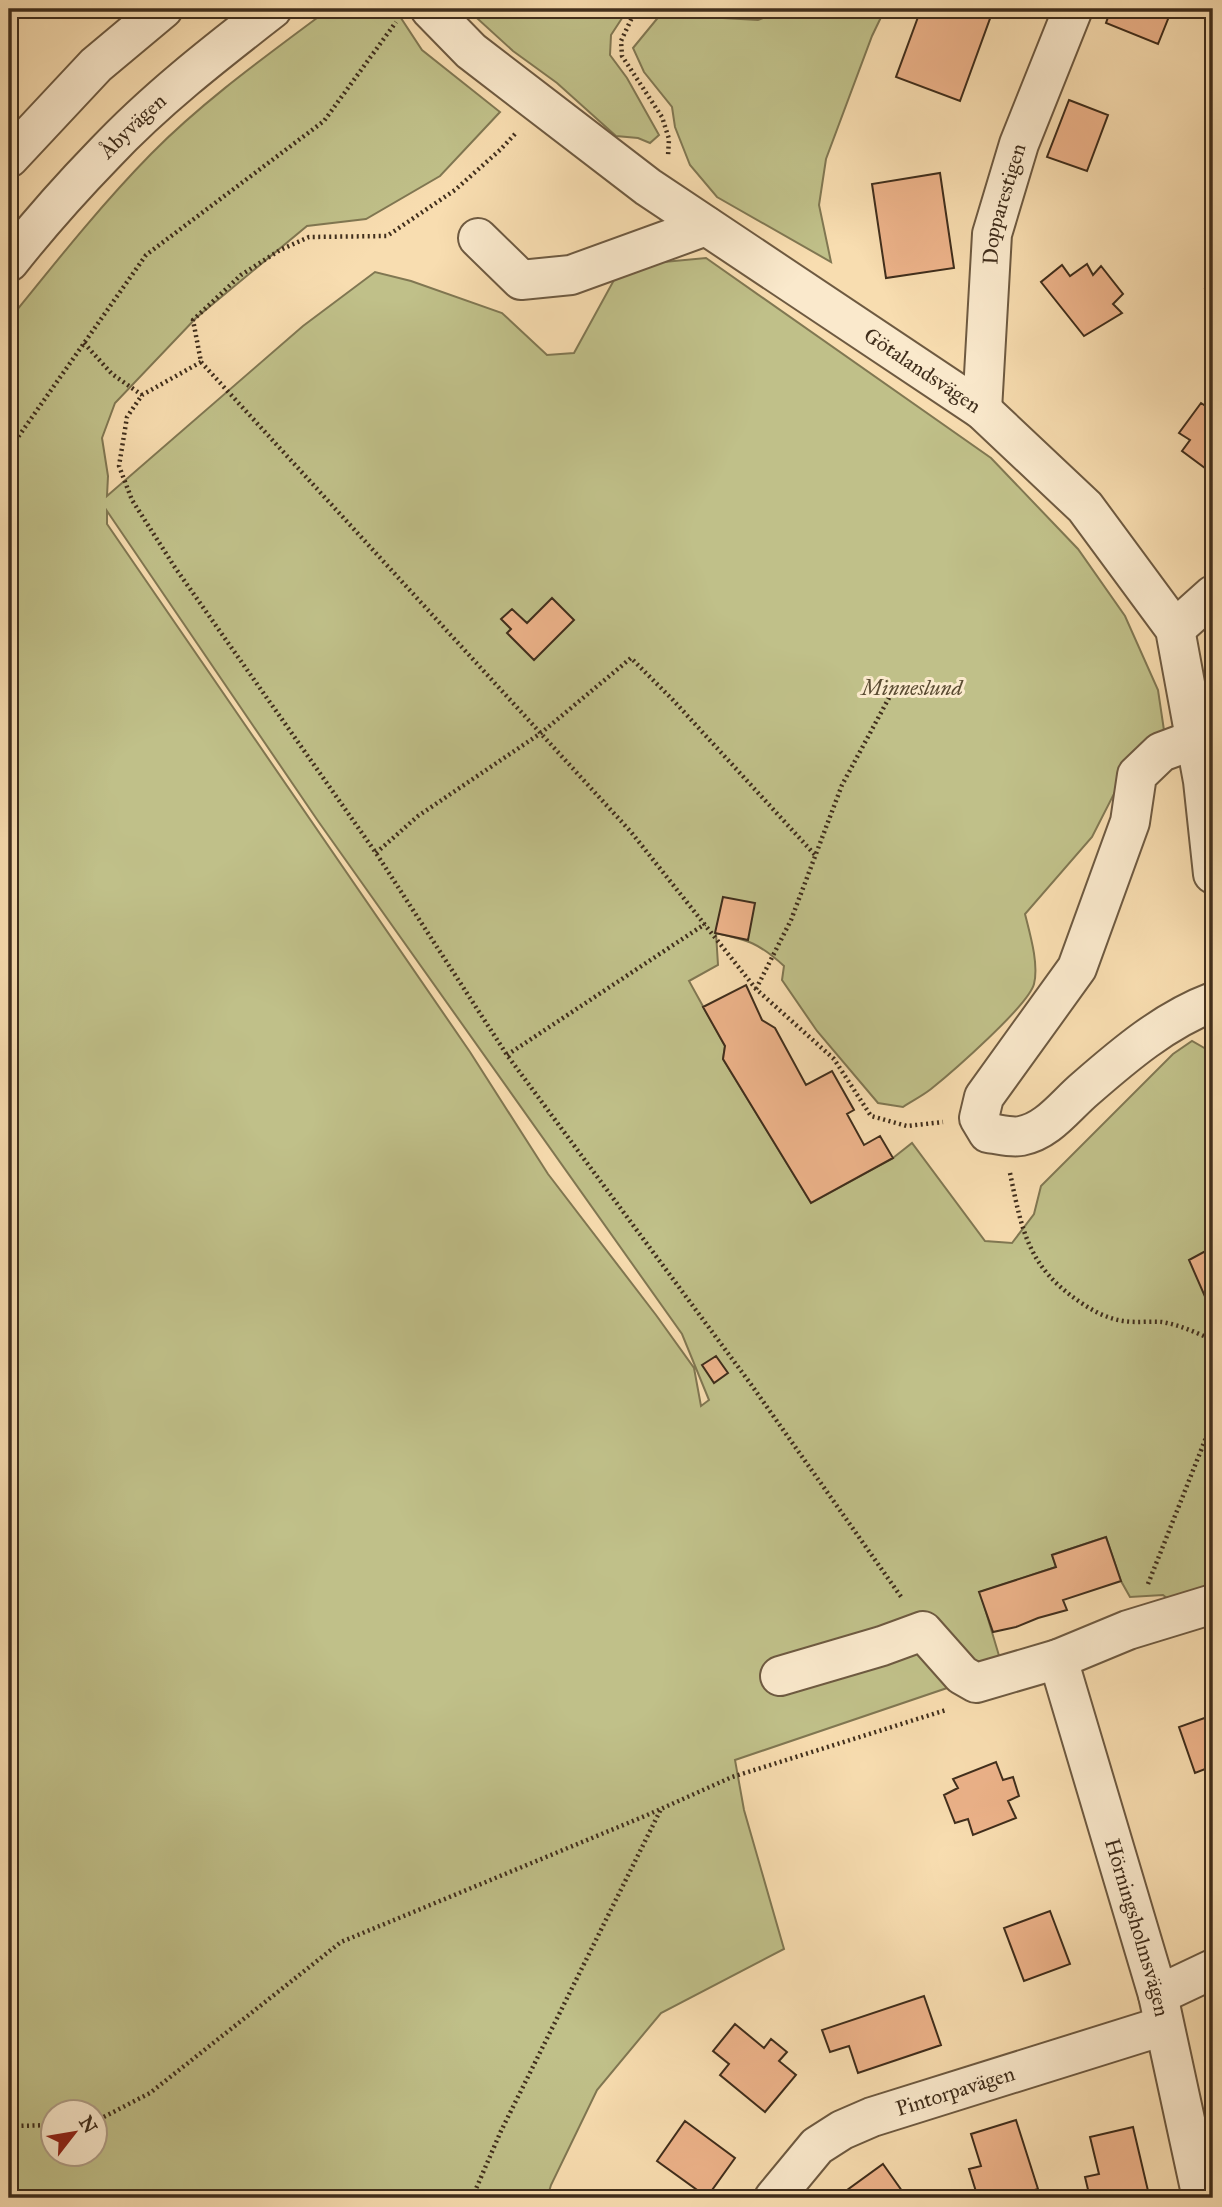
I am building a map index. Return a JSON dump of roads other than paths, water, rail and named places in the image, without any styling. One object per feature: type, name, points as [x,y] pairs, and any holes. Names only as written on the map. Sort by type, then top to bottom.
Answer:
[{"type":"street","points":[[9,158],[96,65],[163,9]]},
{"type":"street","name":"Åbyvägen","points":[[9,262],[106,151],[177,85],[272,9]]},
{"type":"street","name":"Dopparestigen","points":[[982,410],[992,234],[1019,144],[1073,9]]},
{"type":"street","name":"Götalandsvägen","points":[[415,13],[471,51],[648,187],[982,410],[1085,507],[1174,629],[1203,781],[1213,874]]},
{"type":"street","points":[[478,238],[522,280],[571,275],[706,226]]},
{"type":"street","points":[[1174,629],[1213,595]]},
{"type":"street","points":[[1196,739],[1161,752],[1137,775],[1130,822],[1077,968],[984,1097],[991,1126],[1020,1136],[1048,1125],[1085,1089],[1160,1029],[1190,1011],[1213,1002]]},
{"type":"street","points":[[780,1676],[923,1631],[961,1675],[976,1683],[1058,1659],[1128,1630],[1213,1604]]},
{"type":"street","name":"Hörningsholmsvägen","points":[[1058,1659],[1161,2010],[1202,2198]]},
{"type":"street","name":"Pintorpavägen","points":[[774,2198],[817,2146],[842,2130],[1161,2010],[1213,1969]]},
{"type":"park label","name":"Minneslund","points":[[912,688]]}]
